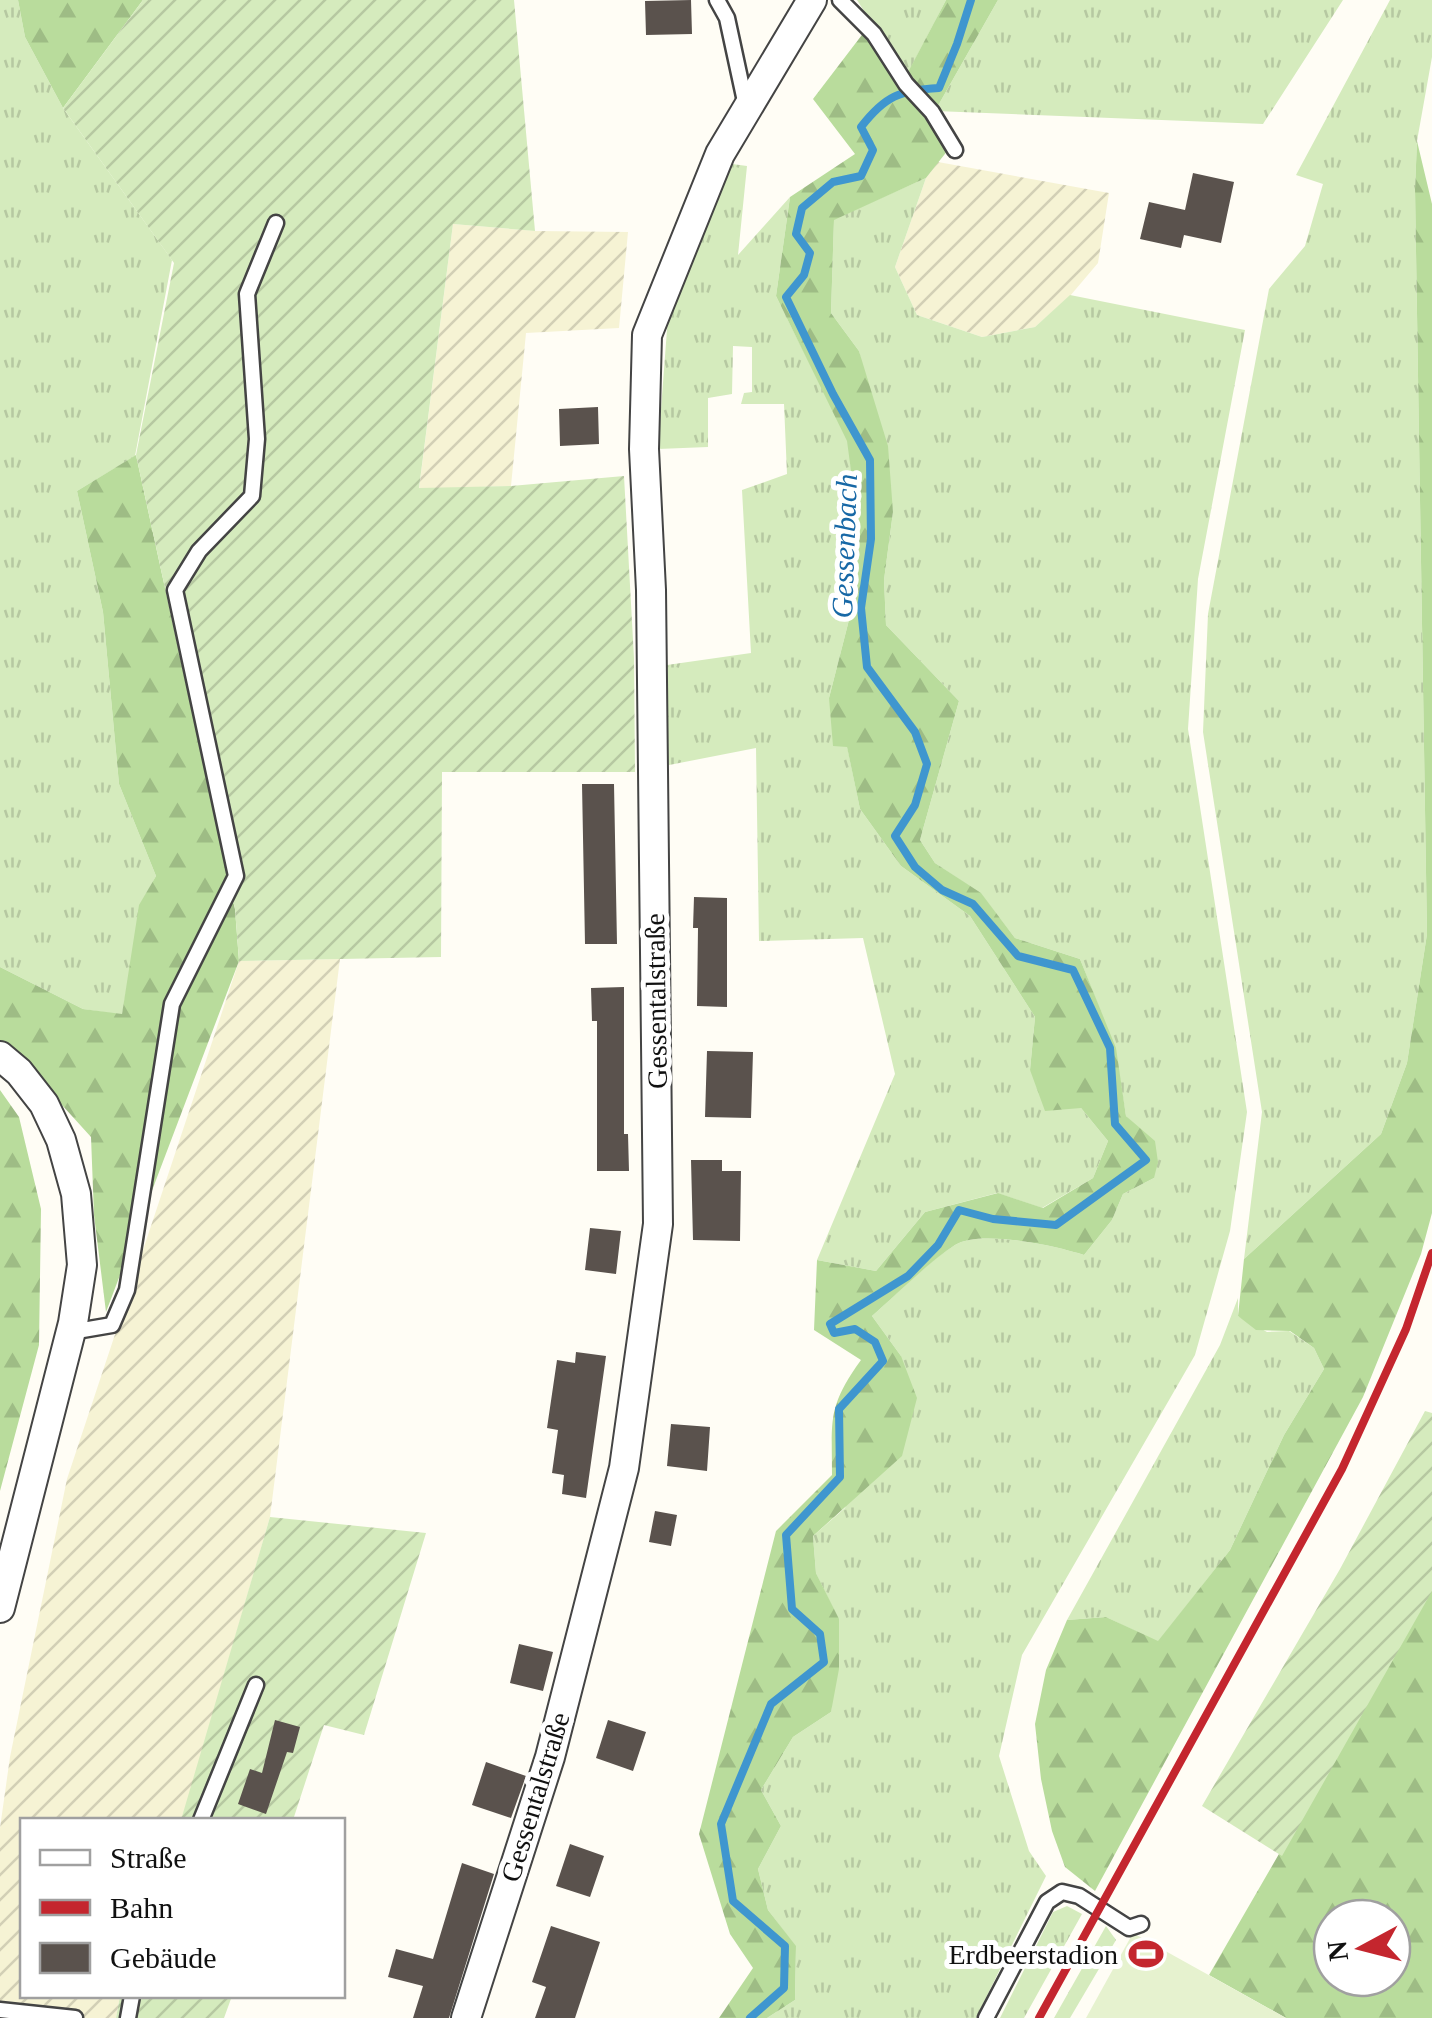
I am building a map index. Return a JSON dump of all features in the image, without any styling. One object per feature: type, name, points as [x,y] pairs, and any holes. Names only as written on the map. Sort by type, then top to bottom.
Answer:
[{"type":"street","name":"Gessentalstraße","points":[[466,2018],[550,1757],[624,1468],[658,1224],[652,590],[644,449],[647,335],[720,154],[812,0]]},
{"type":"street","points":[[0,1056],[19,1072],[44,1104],[62,1140],[76,1194],[82,1264],[71,1332],[0,1608]]},
{"type":"lane","points":[[717,0],[727,18],[748,111]]},
{"type":"lane","points":[[840,0],[874,34],[955,150]]},
{"type":"lane","points":[[71,1332],[112,1325],[127,1290],[172,1004],[236,876],[175,590],[199,551],[252,496],[257,438],[247,294],[276,223]]},
{"type":"lane","points":[[201,1818],[256,1685]]},
{"type":"lane","points":[[986,2018],[1047,1902],[1062,1892],[1079,1896],[1128,1928],[1141,1924]]},
{"type":"lane","points":[[0,2010],[76,2018]]},
{"type":"shaded area","points":[[938,162],[1109,193],[1098,263],[1070,296],[1035,327],[982,337],[917,315],[895,267],[926,178]]},
{"type":"shaded area","points":[[453,224],[536,231],[628,232],[619,328],[526,333],[511,486],[419,489]]},
{"type":"shaded area","points":[[340,959],[270,1517],[182,1818],[20,1818],[20,1998],[120,1998],[116,2018],[0,2018],[0,1828],[10,1757],[67,1479],[239,961]]},
{"type":"green space","points":[[0,0],[18,0],[25,37],[63,108],[172,260],[135,456],[77,491],[103,612],[119,784],[156,876],[142,901],[122,1015],[83,1009],[0,967]]},
{"type":"green space","points":[[18,0],[143,0],[63,108],[25,37]]},
{"type":"green space","points":[[143,0],[514,0],[535,231],[453,224],[419,488],[511,486],[624,476],[634,658],[635,772],[442,772],[441,957],[239,961],[235,909],[136,455],[174,263],[63,108]]},
{"type":"green space","points":[[857,0],[946,0],[906,77]]},
{"type":"green space","points":[[946,0],[998,0],[935,111],[948,150],[926,178],[834,220],[831,313],[859,351],[888,446],[893,512],[884,580],[886,625],[959,701],[920,840],[935,863],[981,893],[1015,938],[1080,959],[1116,1048],[1126,1116],[1155,1141],[1158,1162],[1154,1178],[1123,1194],[1112,1220],[1084,1255],[1018,1241],[967,1240],[935,1260],[872,1316],[901,1356],[917,1398],[902,1456],[813,1536],[816,1573],[839,1619],[839,1669],[831,1712],[793,1737],[761,1790],[781,1826],[758,1869],[768,1910],[796,1946],[795,2000],[767,2018],[719,2018],[753,1968],[730,1934],[699,1834],[776,1531],[832,1475],[834,1414],[842,1390],[861,1360],[814,1330],[817,1260],[876,1271],[925,1212],[998,1193],[1043,1208],[1093,1178],[1108,1141],[1081,1108],[1045,1111],[1030,1070],[1035,1017],[970,916],[901,866],[860,809],[847,747],[833,746],[829,698],[850,616],[856,508],[847,441],[776,296],[790,197],[855,154],[813,99],[871,23],[906,76]]},
{"type":"green space","points":[[998,0],[1343,0],[1263,124],[935,111]]},
{"type":"green space","points":[[1390,0],[1432,0],[1432,57],[1417,141],[1415,189],[1427,934],[1407,1063],[1381,1134],[1244,1259],[1262,1112],[1203,732],[1208,614],[1269,289],[1305,246],[1323,184],[1296,175]]},
{"type":"green space","points":[[1417,141],[1432,204],[1432,1213],[1421,1254],[1363,1397],[1095,1891],[1065,1867],[1052,1831],[1035,1724],[1046,1670],[1067,1620],[1106,1617],[1158,1641],[1230,1550],[1284,1435],[1324,1369],[1314,1348],[1290,1331],[1256,1330],[1238,1316],[1244,1259],[1381,1134],[1407,1063],[1427,934]]},
{"type":"green space","points":[[725,163],[747,166],[738,255],[790,197],[776,296],[848,441],[856,508],[850,616],[829,698],[847,746],[860,809],[901,866],[970,916],[1035,1017],[1030,1070],[1081,1108],[1108,1141],[1093,1178],[1042,1208],[997,1193],[925,1212],[876,1271],[817,1260],[895,1074],[863,938],[759,941],[756,748],[664,766],[660,666],[751,653],[742,490],[787,474],[784,404],[741,404],[744,393],[752,392],[752,347],[733,346],[732,394],[708,398],[708,447],[658,449],[669,303]]},
{"type":"green space","points":[[926,178],[895,267],[917,315],[982,337],[1035,327],[1070,295],[1245,330],[1198,579],[1188,729],[1247,1112],[1230,1231],[1195,1355],[1022,1655],[999,1756],[1029,1851],[1046,1876],[976,2018],[767,2018],[795,2000],[796,1947],[768,1910],[758,1869],[781,1826],[761,1790],[793,1737],[831,1712],[838,1619],[816,1573],[813,1536],[845,1508],[901,1356],[872,1316],[934,1260],[967,1240],[1018,1241],[1084,1255],[1112,1220],[1123,1194],[1154,1178],[1135,1125],[1126,1116],[1115,1048],[1080,959],[1015,938],[981,894],[935,863],[920,840],[959,701],[886,625],[884,580],[893,512],[859,351],[831,313],[834,219]]},
{"type":"green space","points":[[136,455],[235,909],[239,961],[106,1312],[94,1215],[91,1137],[0,1042],[0,967],[83,1009],[122,1014],[139,905],[156,876],[119,784],[103,612],[77,491]]},
{"type":"green space","points":[[0,1090],[19,1117],[41,1209],[39,1345],[0,1491]]},
{"type":"green space","points":[[1238,1298],[1238,1316],[1267,1332],[1289,1331],[1314,1348],[1324,1369],[1284,1435],[1230,1550],[1158,1642],[1106,1617],[1067,1620],[1220,1345]]},
{"type":"green space","points":[[1425,1411],[1432,1413],[1432,1591],[1282,1856],[1202,1806],[1340,1569]]},
{"type":"green space","points":[[270,1517],[426,1533],[364,1735],[324,1725],[294,1818],[182,1818]]},
{"type":"green space","points":[[1432,1589],[1432,2018],[1286,2018],[1209,1975]]},
{"type":"green space","points":[[1067,1906],[1082,1914],[1024,2018],[1000,2018],[1053,1912]]},
{"type":"green space","points":[[1106,1926],[1116,1940],[1070,2018],[1054,2018]]},
{"type":"green space","name":"Erdbeerstadion","points":[[1133,1933],[1286,2018],[1086,2018]]},
{"type":"green space","points":[[120,1998],[231,1998],[224,2018],[116,2018]]},
{"type":"building","points":[[691,0],[692,34],[646,35],[645,1]]},
{"type":"building","points":[[1193,173],[1234,182],[1221,243],[1184,235],[1181,248],[1140,239],[1149,202],[1185,210]]},
{"type":"building","points":[[598,407],[599,444],[560,446],[559,409]]},
{"type":"building","points":[[582,784],[614,784],[617,944],[585,944]]},
{"type":"building","points":[[694,897],[727,898],[727,1007],[697,1006],[698,928],[693,928]]},
{"type":"building","points":[[624,987],[624,1134],[628,1134],[629,1171],[597,1171],[597,1021],[592,1021],[591,988]]},
{"type":"building","points":[[707,1051],[753,1052],[751,1118],[705,1117]]},
{"type":"building","points":[[691,1160],[722,1160],[722,1171],[741,1171],[740,1241],[693,1240]]},
{"type":"building","points":[[590,1228],[621,1231],[616,1274],[585,1270]]},
{"type":"building","points":[[576,1352],[606,1356],[586,1498],[562,1494],[564,1475],[552,1473],[558,1430],[547,1428],[557,1360],[575,1363]]},
{"type":"building","points":[[671,1424],[710,1427],[707,1471],[667,1466]]},
{"type":"building","points":[[655,1511],[677,1515],[671,1546],[649,1542]]},
{"type":"building","points":[[519,1644],[553,1652],[543,1691],[510,1683]]},
{"type":"building","points":[[275,1720],[300,1727],[293,1753],[287,1752],[266,1814],[238,1804],[250,1769],[262,1773]]},
{"type":"building","points":[[608,1720],[646,1732],[633,1771],[596,1758]]},
{"type":"building","points":[[486,1762],[526,1776],[511,1818],[472,1805]]},
{"type":"building","points":[[570,1844],[604,1856],[590,1897],[556,1886]]},
{"type":"building","points":[[462,1863],[494,1874],[449,2018],[413,2018],[423,1986],[388,1977],[396,1949],[433,1959]]},
{"type":"building","points":[[551,1926],[600,1942],[575,2018],[535,2018],[546,1987],[532,1982]]},
{"type":"waterway","name":"Gessenbach","points":[[750,2018],[784,1988],[785,1946],[733,1901],[721,1824],[771,1704],[824,1662],[820,1634],[792,1609],[786,1535],[840,1477],[839,1409],[883,1361],[875,1342],[855,1329],[834,1333],[830,1324],[908,1276],[938,1245],[959,1210],[993,1219],[1056,1225],[1146,1160],[1115,1124],[1110,1048],[1073,970],[1018,956],[973,904],[942,890],[915,867],[895,836],[915,805],[927,764],[915,732],[867,667],[861,608],[871,539],[870,460],[786,297],[804,275],[810,253],[796,234],[802,208],[833,182],[861,176],[873,150],[861,127],[878,108],[904,93],[939,88],[971,0]]},
{"type":"railway","points":[[1039,2018],[1342,1469],[1406,1329],[1432,1253]]},
{"type":"place","name":"Erdbeerstadion","points":[[1146,1954]]}]
